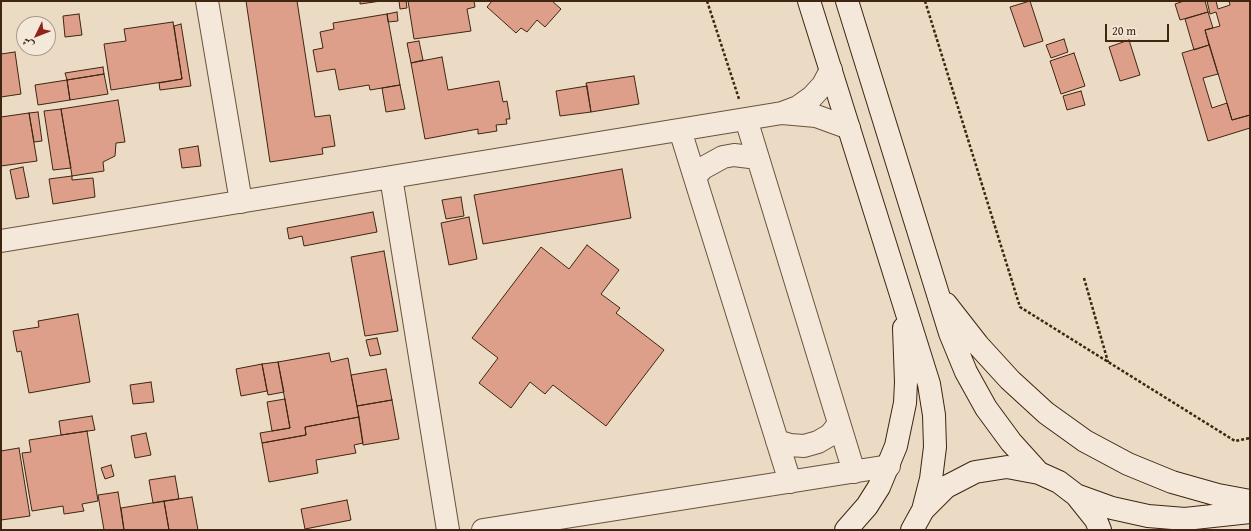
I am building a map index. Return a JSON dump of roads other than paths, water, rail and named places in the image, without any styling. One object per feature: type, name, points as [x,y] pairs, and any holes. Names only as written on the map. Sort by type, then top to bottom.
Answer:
[{"type":"street","points":[[207,1],[241,202]]},
{"type":"street","points":[[809,1],[929,384],[934,415],[935,447],[931,479],[914,524]]},
{"type":"street","points":[[847,1],[950,333],[963,366],[986,408],[1011,442],[1039,473]]},
{"type":"street","points":[[1,241],[782,113],[798,107],[812,97],[823,85],[831,70]]},
{"type":"street","points":[[782,113],[816,116],[849,128]]},
{"type":"street","points":[[746,119],[854,472]]},
{"type":"street","points":[[680,130],[790,482]]},
{"type":"street","points":[[695,177],[703,168],[723,157],[734,155],[758,158]]},
{"type":"street","points":[[391,177],[448,530]]},
{"type":"street","points":[[938,293],[978,345],[1010,380],[1046,413],[1085,440],[1128,464],[1172,482],[1218,495],[1250,501]]},
{"type":"street","points":[[846,530],[867,506],[879,487],[896,446],[905,403],[906,382],[903,302]]},
{"type":"street","points":[[776,441],[790,445],[804,446],[818,442],[830,435],[839,424]]},
{"type":"street","points":[[483,530],[889,466]]},
{"type":"street","points":[[914,524],[946,487],[975,472],[1007,468],[1039,473],[1059,482],[1076,495],[1096,520],[1100,530]]},
{"type":"street","points":[[1076,495],[1112,508],[1148,516],[1185,519],[1250,512]]}]
